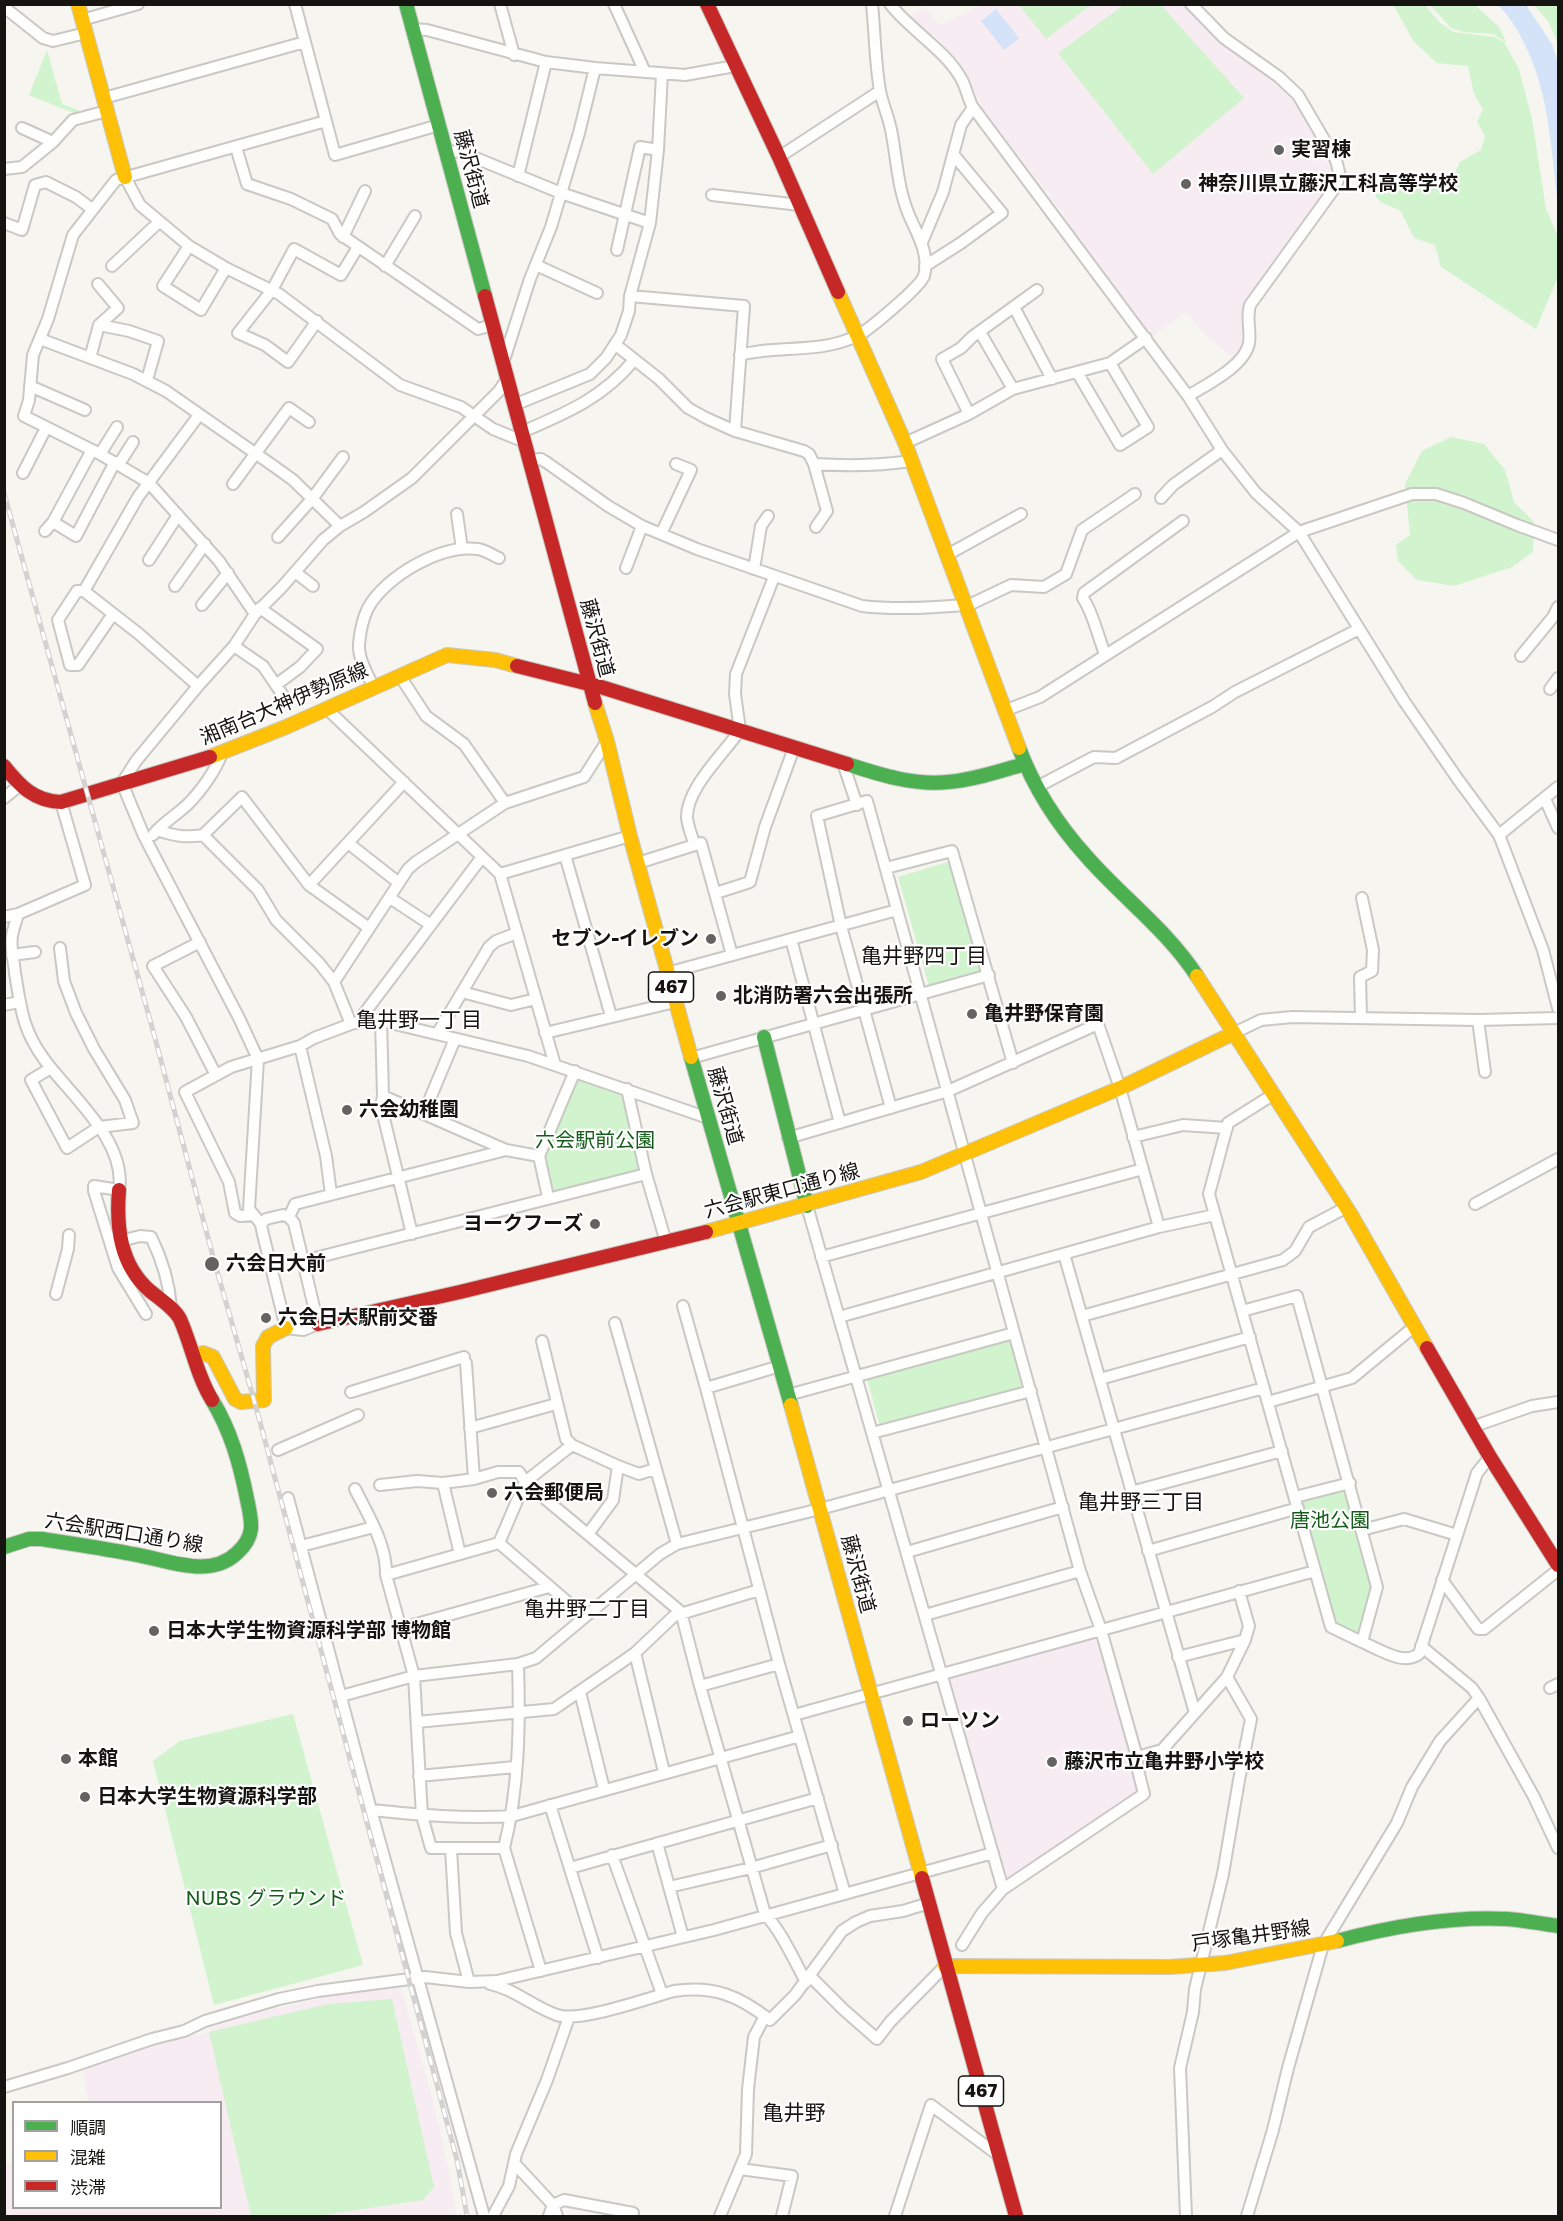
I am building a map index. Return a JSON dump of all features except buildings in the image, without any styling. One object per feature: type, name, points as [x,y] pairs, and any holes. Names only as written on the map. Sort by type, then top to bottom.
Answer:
[{"type":"main road","points":[[78,4],[125,177]]},
{"type":"main road","name":"藤沢街道","points":[[406,4],[589,684],[607,741],[667,973],[780,1366],[1016,2217]]},
{"type":"main road","points":[[707,4],[800,205],[904,443],[1004,711],[1025,764],[1037,787],[1088,858],[1150,918],[1189,964],[1347,1207],[1472,1427],[1558,1565]]},
{"type":"main road","name":"湘南台大神伊勢原線","points":[[4,766],[27,794],[38,799],[61,802],[222,753],[447,655],[495,660],[589,684],[903,780],[935,783],[964,780],[1025,764]]},
{"type":"main road","name":"六会駅東口通り線","points":[[318,1324],[471,1290],[739,1224],[921,1172],[1120,1088],[1234,1033]]},
{"type":"main road","points":[[764,1037],[807,1206]]},
{"type":"main road","points":[[119,1190],[116,1212],[117,1227],[124,1253],[140,1281],[171,1307]]},
{"type":"main road","name":"六会駅西口通り線","points":[[4,1546],[28,1539],[42,1539],[135,1554],[195,1567],[215,1566],[230,1560],[247,1544],[251,1530],[251,1518],[238,1458],[220,1413],[205,1389],[179,1317],[171,1307]]},
{"type":"main road","points":[[194,1356],[203,1353],[213,1357],[235,1399],[241,1402],[264,1400],[263,1346],[268,1337],[286,1328]]},
{"type":"main road","name":"戸塚亀井野線","points":[[945,1966],[1168,1967],[1225,1963],[1323,1945],[1383,1929],[1455,1918],[1508,1919],[1558,1926]]},
{"type":"street","points":[[5,10],[43,38],[53,41],[138,4]]},
{"type":"street","points":[[295,4],[334,155],[439,125]]},
{"type":"street","points":[[500,4],[514,55]]},
{"type":"street","points":[[614,4],[645,72]]},
{"type":"street","points":[[740,355],[815,348],[858,336],[920,284],[925,266],[922,242],[900,189],[890,125],[880,91],[873,4]]},
{"type":"street","points":[[890,4],[917,34],[943,56],[961,79],[972,106],[1146,338],[1188,396],[1222,450],[1256,493],[1299,532],[1404,701],[1456,778],[1499,835],[1543,950],[1558,1008]]},
{"type":"street","points":[[1188,396],[1230,369],[1247,349],[1250,305],[1334,189],[1340,176],[1336,160],[1298,95],[1279,76],[1224,38],[1191,4]]},
{"type":"street","points":[[413,29],[427,30],[546,62],[596,68],[662,74],[694,74],[735,66]]},
{"type":"street","points":[[4,169],[22,167],[53,142],[73,120],[105,105],[305,42]]},
{"type":"street","points":[[518,176],[546,62]]},
{"type":"street","points":[[503,364],[551,227],[596,68]]},
{"type":"street","points":[[514,405],[590,374],[615,345],[626,322],[630,296],[650,223],[658,150],[662,74]]},
{"type":"street","points":[[778,157],[880,91]]},
{"type":"street","points":[[922,242],[943,192],[962,125],[972,106]]},
{"type":"street","points":[[277,684],[300,667],[317,649],[258,611],[205,544],[149,483],[117,463],[24,416],[33,355],[48,319],[73,235],[116,180],[326,122]]},
{"type":"street","points":[[22,127],[53,142]]},
{"type":"street","points":[[236,147],[247,184],[291,199],[332,219],[343,237],[478,329],[493,326]]},
{"type":"street","points":[[617,250],[640,147],[658,150]]},
{"type":"street","points":[[446,151],[461,152],[561,193],[650,223]]},
{"type":"street","points":[[925,266],[962,243],[1002,213],[953,154]]},
{"type":"street","points":[[125,177],[140,205],[189,246],[226,268],[272,290],[317,321],[400,385],[461,407],[493,429],[524,437],[601,393],[618,379],[634,360]]},
{"type":"street","points":[[4,223],[22,230],[35,185],[46,182],[76,197],[92,209]]},
{"type":"street","points":[[343,237],[365,191]]},
{"type":"street","points":[[712,195],[800,205]]},
{"type":"street","points":[[385,266],[409,220]]},
{"type":"street","points":[[112,266],[159,222]]},
{"type":"street","points":[[189,246],[163,286],[187,303],[201,310],[226,268]]},
{"type":"street","points":[[317,321],[288,362],[265,345],[238,333],[272,290],[294,249],[341,275],[358,247]]},
{"type":"street","points":[[536,265],[597,292]]},
{"type":"street","points":[[90,358],[99,325],[118,308],[98,284]]},
{"type":"street","points":[[969,414],[942,359],[961,348],[1038,290]]},
{"type":"street","points":[[630,296],[744,306],[735,431]]},
{"type":"street","points":[[1014,306],[1052,379]]},
{"type":"street","points":[[99,325],[129,331],[158,341],[147,380]]},
{"type":"street","points":[[980,332],[1014,389]]},
{"type":"street","points":[[904,443],[969,414],[1014,389],[1110,363],[1146,338]]},
{"type":"street","points":[[40,339],[147,380],[293,480],[340,526]]},
{"type":"street","points":[[615,345],[659,379],[688,408],[735,431],[809,454],[827,511],[816,527]]},
{"type":"street","points":[[1077,372],[1120,445],[1148,427],[1110,363]]},
{"type":"street","points":[[508,378],[499,391],[412,478],[323,540],[258,611],[234,646],[136,761],[122,783],[147,842],[258,1059],[249,1209],[258,1220],[286,1328],[303,1330],[318,1324],[294,1223],[289,1217],[283,1215],[258,1220],[235,1213],[229,1182],[185,1092],[231,1067],[258,1059],[300,1046],[314,1038],[365,1020],[381,1020],[528,1056],[708,1118]]},
{"type":"street","points":[[30,386],[69,398],[85,410]]},
{"type":"street","points":[[233,484],[289,408],[309,422]]},
{"type":"street","points":[[84,591],[149,483],[199,415]]},
{"type":"street","points":[[45,531],[53,522],[96,452],[117,427]]},
{"type":"street","points":[[23,473],[46,428]]},
{"type":"street","points":[[53,522],[76,536],[117,463],[133,442]]},
{"type":"street","points":[[1161,498],[1184,477],[1222,450]]},
{"type":"street","points":[[278,537],[312,499],[342,457]]},
{"type":"street","points":[[530,460],[541,459],[608,506],[642,526],[754,569],[862,606],[916,609],[965,605],[1011,585],[1044,587],[1066,574],[1082,530],[1135,494]]},
{"type":"street","points":[[814,464],[880,466],[911,461]]},
{"type":"street","points":[[661,534],[691,470],[676,464]]},
{"type":"street","points":[[1004,711],[1040,697],[1299,532],[1412,494],[1436,494],[1558,540]]},
{"type":"street","points":[[457,514],[462,549]]},
{"type":"street","points":[[947,555],[1021,514]]},
{"type":"street","points":[[149,560],[178,515]]},
{"type":"street","points":[[754,569],[761,526],[768,516]]},
{"type":"street","points":[[1105,654],[1093,623],[1093,614],[1083,598],[1084,593],[1183,520]]},
{"type":"street","points":[[626,568],[642,526]]},
{"type":"street","points":[[176,586],[205,544]]},
{"type":"street","points":[[374,688],[359,650],[362,625],[372,603],[395,579],[419,562],[446,552],[482,549],[499,558]]},
{"type":"street","points":[[294,572],[313,586]]},
{"type":"street","points":[[202,605],[228,573]]},
{"type":"street","points":[[695,845],[687,821],[687,811],[701,780],[740,730],[735,694],[736,674],[774,576]]},
{"type":"street","points":[[112,614],[78,665],[70,665],[59,616],[77,591],[84,591],[139,634],[198,686]]},
{"type":"street","points":[[1521,656],[1557,615]]},
{"type":"street","points":[[1037,787],[1094,757],[1116,758],[1212,707],[1235,692],[1359,629]]},
{"type":"street","points":[[234,646],[263,666],[284,697]]},
{"type":"street","points":[[400,676],[426,716],[464,744],[505,803]]},
{"type":"street","points":[[1550,689],[1558,678]]},
{"type":"street","points":[[327,709],[500,874],[555,1065]]},
{"type":"street","points":[[334,982],[399,883],[416,862],[505,803],[584,777],[607,741]]},
{"type":"street","points":[[716,893],[750,882],[765,827],[794,748]]},
{"type":"street","points":[[147,842],[157,830],[188,804],[211,774],[222,753]]},
{"type":"street","points":[[843,763],[857,804]]},
{"type":"street","points":[[309,885],[404,782]]},
{"type":"street","points":[[4,798],[20,785]]},
{"type":"street","points":[[1499,835],[1558,787]]},
{"type":"street","points":[[157,830],[187,838],[203,835],[242,797],[309,885],[369,928]]},
{"type":"street","points":[[1545,799],[1558,828]]},
{"type":"street","points":[[891,1108],[841,926],[817,816],[867,801],[1080,1572],[1101,1630],[1137,1757],[1144,1794],[1003,1888],[982,1913],[962,1945]]},
{"type":"street","points":[[4,917],[18,914],[85,885],[61,802]]},
{"type":"street","points":[[203,835],[258,890],[276,920],[319,963],[334,982],[354,1024]]},
{"type":"street","points":[[500,874],[630,836]]},
{"type":"street","points":[[348,843],[399,883]]},
{"type":"street","points":[[638,863],[701,843],[732,956]]},
{"type":"street","points":[[886,868],[952,851],[1013,1063]]},
{"type":"street","points":[[565,855],[611,1016]]},
{"type":"street","points":[[354,1024],[482,857]]},
{"type":"street","points":[[390,898],[431,925]]},
{"type":"street","points":[[1361,1018],[1360,977],[1372,971],[1372,950],[1362,898]]},
{"type":"street","points":[[667,973],[897,910]]},
{"type":"street","points":[[18,914],[12,937],[12,955],[23,1023],[51,1068],[77,1096],[99,1127],[120,1170],[119,1190],[94,1186],[118,1268],[146,1314]]},
{"type":"street","points":[[437,1034],[489,947],[496,941],[517,933]]},
{"type":"street","points":[[791,939],[840,1123]]},
{"type":"street","points":[[200,942],[153,966],[186,1017],[216,1075]]},
{"type":"street","points":[[51,1068],[31,1080],[67,1148],[99,1127],[133,1123],[125,1100],[94,1049],[76,1013],[64,981],[60,948]]},
{"type":"street","points":[[12,955],[35,951]]},
{"type":"street","points":[[691,1058],[988,975]]},
{"type":"street","points":[[462,992],[511,1005],[536,999]]},
{"type":"street","points":[[4,1005],[19,1002]]},
{"type":"street","points":[[545,1033],[675,1002]]},
{"type":"street","points":[[1234,1033],[1261,1020],[1292,1017],[1478,1020],[1558,1018]]},
{"type":"street","points":[[381,1020],[383,1096],[381,1106],[412,1233]]},
{"type":"street","points":[[1478,1020],[1485,1072]]},
{"type":"street","points":[[788,1138],[948,1091],[1098,1024],[1120,1088],[1159,1227]]},
{"type":"street","points":[[424,1113],[455,1039]]},
{"type":"street","points":[[300,1046],[326,1156],[331,1194]]},
{"type":"street","points":[[548,1197],[540,1156],[575,1071]]},
{"type":"street","points":[[627,1089],[646,1174],[666,1242]]},
{"type":"street","points":[[1274,1094],[1228,1123],[1209,1194],[1331,1627],[1400,1658],[1414,1658],[1419,1654],[1477,1473],[1490,1457]]},
{"type":"street","points":[[383,1096],[506,1150],[540,1156]]},
{"type":"street","points":[[1133,1137],[1183,1125],[1227,1128]]},
{"type":"street","points":[[289,1217],[295,1204],[506,1150]]},
{"type":"street","points":[[1475,1204],[1558,1159]]},
{"type":"street","points":[[821,1257],[1143,1170]]},
{"type":"street","points":[[303,1261],[548,1197],[646,1174]]},
{"type":"street","points":[[807,1206],[1003,1888]]},
{"type":"street","points":[[1082,1316],[1290,1257],[1309,1227],[1347,1207]]},
{"type":"street","points":[[839,1317],[1159,1227],[1215,1215]]},
{"type":"street","points":[[56,1294],[68,1249],[69,1235]]},
{"type":"street","points":[[121,1241],[140,1236],[151,1237],[158,1251],[169,1288],[171,1307]]},
{"type":"street","points":[[1064,1254],[1195,1713]]},
{"type":"street","points":[[1242,1311],[1297,1296],[1377,1587],[1362,1642]]},
{"type":"street","points":[[683,1306],[779,1664],[845,1894]]},
{"type":"street","points":[[615,1323],[677,1544]]},
{"type":"street","points":[[1268,1402],[1352,1378],[1415,1326]]},
{"type":"street","points":[[788,1395],[1014,1333]]},
{"type":"street","points":[[1100,1379],[1250,1337]]},
{"type":"street","points":[[542,1341],[566,1439],[572,1445],[639,1474],[655,1469]]},
{"type":"street","points":[[351,1392],[465,1360],[474,1479]]},
{"type":"street","points":[[706,1388],[780,1366]]},
{"type":"street","points":[[341,1696],[414,1676],[518,1664],[536,1658],[660,1554],[677,1544],[820,1509],[1264,1388]]},
{"type":"street","points":[[872,1433],[1031,1391]]},
{"type":"street","points":[[1472,1427],[1532,1406],[1558,1402]]},
{"type":"street","points":[[470,1428],[556,1404]]},
{"type":"street","points":[[278,1450],[358,1415]]},
{"type":"street","points":[[499,1543],[525,1482],[572,1445]]},
{"type":"street","points":[[1131,1492],[1282,1451]]},
{"type":"street","points":[[588,1534],[613,1500],[618,1466]]},
{"type":"street","points":[[380,1485],[417,1481],[443,1483],[474,1479],[498,1472],[519,1472],[525,1482],[681,1612],[765,1914],[778,1928],[782,1940],[808,1979],[877,2039],[890,2022],[945,1966]]},
{"type":"street","points":[[443,1483],[460,1554]]},
{"type":"street","points":[[1148,1551],[1350,1483]]},
{"type":"street","points":[[355,1489],[374,1527],[386,1564],[386,1575],[414,1676],[422,1816],[431,1848],[504,1848]]},
{"type":"street","points":[[288,1498],[371,1810],[484,2217]]},
{"type":"street","points":[[907,1552],[1063,1507]]},
{"type":"street","points":[[1362,1530],[1404,1519],[1457,1535]]},
{"type":"street","points":[[301,1546],[374,1527]]},
{"type":"street","points":[[386,1575],[499,1543]]},
{"type":"street","points":[[499,1543],[585,1617]]},
{"type":"street","points":[[1442,1580],[1478,1629],[1484,1629],[1558,1570]]},
{"type":"street","points":[[794,1715],[1316,1571]]},
{"type":"street","points":[[924,1615],[1080,1572]]},
{"type":"street","points":[[402,1628],[549,1587]]},
{"type":"street","points":[[417,1722],[554,1709],[635,1653],[663,1625],[681,1612],[759,1590]]},
{"type":"street","points":[[1137,1757],[1162,1750],[1227,1677],[1245,1640],[1249,1626],[1239,1591]]},
{"type":"street","points":[[1178,1657],[1245,1640]]},
{"type":"street","points":[[1421,1646],[1472,1688],[1479,1698],[1534,1797],[1558,1848]]},
{"type":"street","points":[[635,1653],[664,1772]]},
{"type":"street","points":[[518,1664],[519,1714],[512,1816],[504,1848],[541,1971]]},
{"type":"street","points":[[700,1686],[779,1664]]},
{"type":"street","points":[[1186,2217],[1180,2067],[1193,2012],[1195,1989],[1203,1964],[1223,1874],[1251,1719],[1227,1677]]},
{"type":"street","points":[[580,1692],[604,1789]]},
{"type":"street","points":[[1246,2217],[1273,2130],[1288,2067],[1323,1945],[1397,1823],[1412,1787],[1440,1741],[1479,1698]]},
{"type":"street","points":[[371,1810],[473,1819],[512,1816],[800,1736]]},
{"type":"street","points":[[419,1776],[515,1767]]},
{"type":"street","points":[[570,1868],[818,1798]]},
{"type":"street","points":[[550,1805],[598,1958]]},
{"type":"street","points":[[657,1843],[683,1937]]},
{"type":"street","points":[[669,1887],[751,1868],[832,1845]]},
{"type":"street","points":[[451,1849],[456,1932],[469,1982]]},
{"type":"street","points":[[484,1983],[646,1947],[993,1853]]},
{"type":"street","points":[[612,1856],[662,1994]]},
{"type":"street","points":[[4,2087],[279,1999],[318,1991],[418,1977],[501,1986],[545,2011],[569,2018],[689,1989],[729,1994],[770,2020],[781,2012],[808,1979],[842,1931],[870,1916],[903,1911],[929,1903]]},
{"type":"street","points":[[720,2217],[741,2169],[748,2141],[748,2098],[754,2037],[765,2016]]},
{"type":"street","points":[[493,2217],[509,2186],[524,2134],[547,2080],[569,2018]]},
{"type":"street","points":[[895,2217],[931,2105],[999,2156]]},
{"type":"street","points":[[514,2164],[553,2205],[557,2217]]},
{"type":"street","points":[[741,2169],[792,2176],[782,2217]]},
{"type":"street","points":[[549,2217],[553,2205],[564,2200],[633,2213]]},
{"type":"shaded area","name":"神奈川県立藤沢工科高等学校","points":[[981,5],[1185,5],[1212,32],[1274,78],[1297,103],[1334,170],[1334,177],[1244,309],[1244,347],[1235,361],[1185,312],[1152,337],[1079,240],[1061,211],[985,112],[960,63],[934,34],[931,37],[911,16],[924,7],[940,25]]},
{"type":"shaded area","name":"藤沢市立亀井野小学校","points":[[1095,1637],[1098,1639],[1139,1793],[1009,1882],[1004,1879],[949,1683],[951,1677]]},
{"type":"shaded area","points":[[401,1987],[434,2104],[456,2216],[5,2216],[5,2165],[12,2163],[12,2209],[222,2209],[222,2101],[88,2101],[82,2065],[189,2033],[190,2036],[210,2032],[210,2028],[259,2013],[329,1996]]},
{"type":"green space","points":[[1125,4],[1161,5],[1244,98],[1153,174],[1058,53]]},
{"type":"green space","points":[[1019,5],[1091,5],[1046,39]]},
{"type":"green space","points":[[1380,5],[1425,5],[1440,23],[1454,32],[1495,37],[1504,42],[1519,69],[1532,119],[1546,209],[1558,237],[1558,277],[1536,329],[1441,267],[1435,245],[1414,238],[1400,210],[1380,202],[1373,192],[1380,182],[1409,186],[1455,172],[1460,162],[1481,150],[1485,136],[1477,122],[1483,109],[1474,94],[1468,66],[1437,63],[1414,42],[1394,6]]},
{"type":"green space","points":[[1430,5],[1475,5],[1499,27],[1506,42],[1493,34],[1464,32],[1451,28]]},
{"type":"green space","points":[[1534,5],[1558,5],[1558,43],[1548,21]]},
{"type":"green space","points":[[47,50],[62,104],[88,114],[81,116],[29,95]]},
{"type":"green space","points":[[1451,437],[1484,444],[1505,470],[1514,502],[1534,522],[1533,552],[1512,567],[1454,586],[1417,580],[1398,561],[1396,545],[1410,535],[1405,484],[1422,451]]},
{"type":"green space","points":[[954,860],[987,975],[930,990],[898,877]]},
{"type":"green space","name":"六会駅前公園","points":[[578,1078],[623,1093],[644,1170],[552,1191],[545,1157]]},
{"type":"green space","points":[[1015,1338],[1028,1385],[880,1427],[867,1379]]},
{"type":"green space","name":"唐池公園","points":[[1347,1487],[1373,1587],[1361,1636],[1334,1624],[1299,1500]]},
{"type":"green space","name":"NUBS グラウンド","points":[[293,1714],[363,1965],[214,2005],[153,1761],[180,1741]]},
{"type":"green space","points":[[392,1999],[434,2187],[423,2200],[318,2216],[251,2216],[209,2032],[328,2004]]},
{"type":"water","points":[[1497,5],[1526,5],[1552,44],[1558,63],[1558,205],[1547,115],[1536,72],[1517,30]]},
{"type":"water","points":[[996,9],[1019,38],[1004,50],[981,21]]},
{"type":"railway","points":[[4,493],[256,1407],[457,2160],[467,2216]]},
{"type":"traffic: fast","points":[[406,4],[485,296]]},
{"type":"traffic: fast","points":[[1019,748],[1040,792],[1067,833],[1101,872],[1159,929],[1197,976]]},
{"type":"traffic: fast","points":[[847,764],[896,778],[935,783],[986,775],[1025,764]]},
{"type":"traffic: fast","points":[[764,1037],[807,1206]]},
{"type":"traffic: fast","points":[[691,1057],[791,1405]]},
{"type":"traffic: fast","points":[[4,1547],[29,1539],[42,1539],[187,1566],[214,1565],[226,1561],[247,1541],[251,1522],[238,1460],[225,1424],[212,1400]]},
{"type":"traffic: fast","points":[[1337,1941],[1400,1927],[1464,1919],[1507,1919],[1558,1926]]},
{"type":"traffic: slow","points":[[78,4],[125,177]]},
{"type":"traffic: slow","points":[[838,292],[905,443],[1019,748]]},
{"type":"traffic: slow","points":[[210,757],[286,727],[447,655],[495,660],[517,666]]},
{"type":"traffic: slow","points":[[595,703],[691,1057]]},
{"type":"traffic: slow","points":[[1197,976],[1350,1213],[1427,1348]]},
{"type":"traffic: slow","points":[[706,1232],[921,1172],[1120,1088],[1234,1033]]},
{"type":"traffic: slow","points":[[194,1356],[203,1353],[213,1357],[235,1399],[241,1402],[264,1400],[263,1346],[268,1337],[286,1328]]},
{"type":"traffic: slow","points":[[791,1405],[922,1878]]},
{"type":"traffic: slow","points":[[945,1966],[1169,1967],[1225,1963],[1337,1941]]},
{"type":"traffic: jam","points":[[707,4],[779,157],[838,292]]},
{"type":"traffic: jam","points":[[485,296],[595,703]]},
{"type":"traffic: jam","points":[[517,666],[601,687],[847,764]]},
{"type":"traffic: jam","points":[[4,766],[28,791],[43,799],[61,802],[210,757]]},
{"type":"traffic: jam","points":[[119,1190],[118,1218],[126,1257],[140,1281],[171,1307],[180,1319],[202,1381],[212,1400]]},
{"type":"traffic: jam","points":[[318,1324],[706,1232]]},
{"type":"traffic: jam","points":[[1427,1348],[1490,1457],[1558,1565]]},
{"type":"traffic: jam","points":[[922,1878],[1016,2216]]},
{"type":"place","name":"実習棟","points":[[1279,150]]},
{"type":"place","name":"神奈川県立藤沢工科高等学校","points":[[1186,184]]},
{"type":"place","name":"セブン-イレブン","points":[[711,939]]},
{"type":"place","name":"北消防署六会出張所","points":[[721,996]]},
{"type":"place","name":"亀井野保育園","points":[[972,1014]]},
{"type":"place","name":"六会幼稚園","points":[[347,1110]]},
{"type":"place","name":"ヨークフーズ","points":[[595,1224]]},
{"type":"place","name":"六会日大前","points":[[212,1264]]},
{"type":"place","name":"六会日大駅前交番","points":[[266,1318]]},
{"type":"place","name":"六会郵便局","points":[[492,1493]]},
{"type":"place","name":"日本大学生物資源科学部 博物館","points":[[154,1631]]},
{"type":"place","name":"ローソン","points":[[908,1721]]},
{"type":"place","name":"本館","points":[[66,1759]]},
{"type":"place","name":"藤沢市立亀井野小学校","points":[[1052,1762]]},
{"type":"place","name":"日本大学生物資源科学部","points":[[85,1797]]},
{"type":"district","name":"亀井野四丁目","points":[[924,956]]},
{"type":"district","name":"亀井野一丁目","points":[[419,1020]]},
{"type":"district","name":"亀井野三丁目","points":[[1141,1502]]},
{"type":"district","name":"亀井野二丁目","points":[[587,1609]]},
{"type":"district","name":"亀井野","points":[[794,2113]]}]
